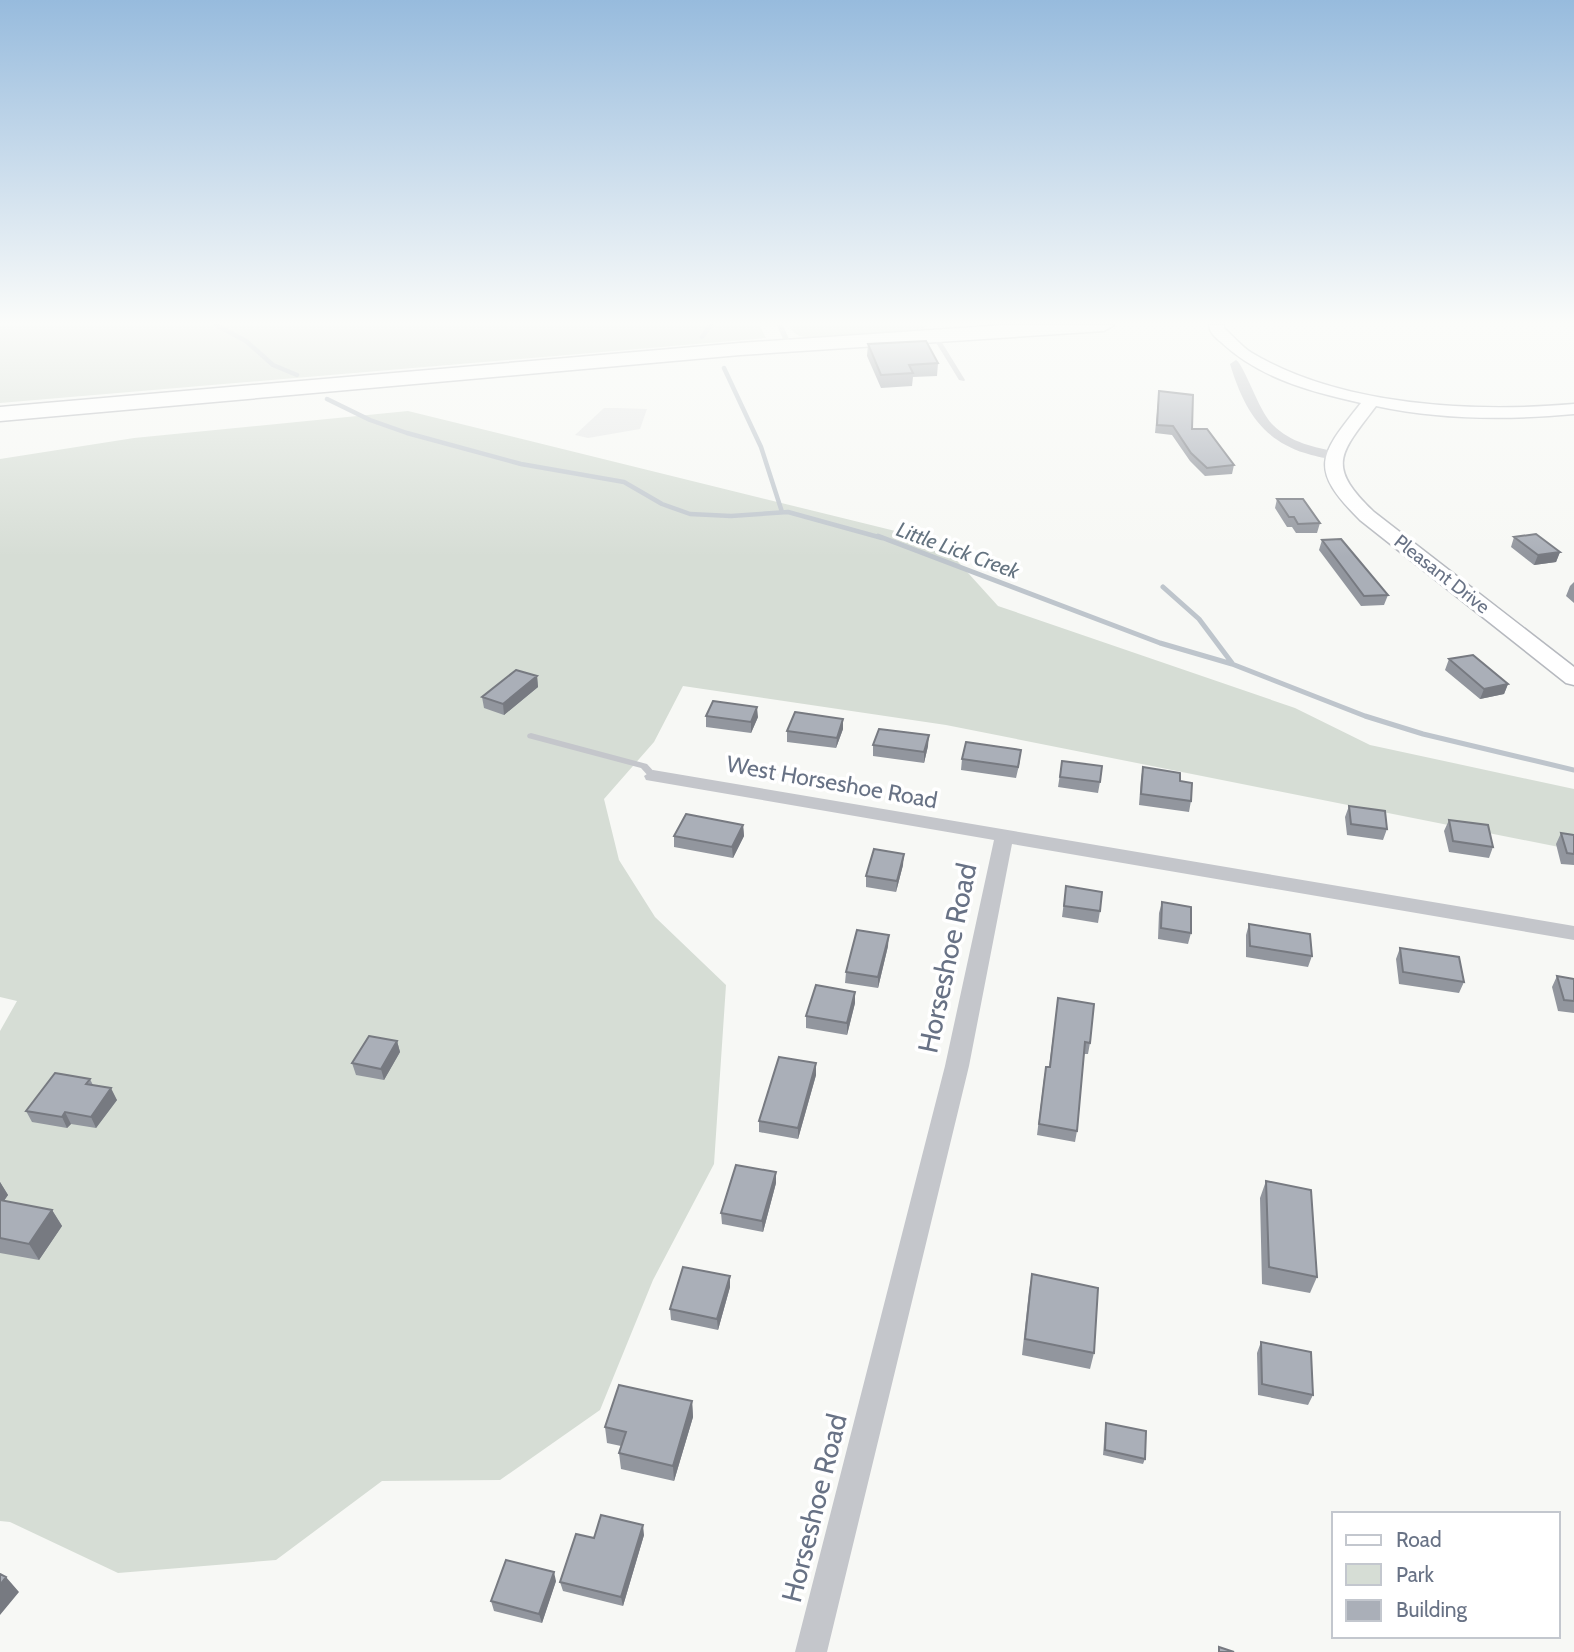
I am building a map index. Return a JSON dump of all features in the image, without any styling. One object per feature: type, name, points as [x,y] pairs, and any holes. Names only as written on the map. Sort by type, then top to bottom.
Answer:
[{"type":"highway","points":[[0,414],[138,402]]},
{"type":"street","points":[[1251,402],[1273,435],[1298,447],[1333,455],[1339,442],[1371,402]]},
{"type":"street","points":[[1391,402],[1431,409],[1479,412],[1524,413],[1574,409]]},
{"type":"street","name":"Pleasant Drive","points":[[1333,455],[1335,478],[1352,503],[1574,678]]},
{"type":"street","name":"West Horseshoe Road","points":[[653,775],[1004,838]]},
{"type":"street","points":[[1004,838],[1574,933]]},
{"type":"street","name":"Horseshoe Road","points":[[811,1652],[957,1066],[1004,838]]},
{"type":"lane","points":[[531,736],[644,766],[653,775]]},
{"type":"shaded area","points":[[604,408],[647,409],[640,429],[588,438],[575,435]]},
{"type":"green space","points":[[408,411],[940,542],[998,606],[1295,708],[1370,745],[1574,789],[1574,850],[946,725],[683,686],[654,742],[604,799],[619,860],[655,917],[726,985],[714,1164],[653,1280],[600,1410],[500,1480],[382,1481],[276,1560],[118,1573],[10,1522],[0,1521],[0,1031],[17,1001],[0,997],[0,459],[134,438]]},
{"type":"building","points":[[1158,402],[1193,402],[1192,429],[1207,429],[1234,465],[1207,468],[1191,453],[1173,426],[1157,425]]},
{"type":"building","points":[[1277,499],[1303,499],[1320,523],[1298,524],[1294,517],[1289,517]]},
{"type":"building","points":[[1536,534],[1560,552],[1538,555],[1514,537]]},
{"type":"building","points":[[1341,539],[1388,595],[1364,596],[1322,540]]},
{"type":"building","points":[[1473,655],[1508,684],[1484,689],[1449,659]]},
{"type":"building","points":[[516,670],[537,676],[503,704],[482,697]]},
{"type":"building","points":[[713,701],[757,707],[751,722],[706,716]]},
{"type":"building","points":[[795,712],[843,719],[837,738],[787,731]]},
{"type":"building","points":[[879,729],[929,735],[924,752],[873,745]]},
{"type":"building","points":[[966,742],[1021,750],[1018,767],[962,759]]},
{"type":"building","points":[[1062,761],[1102,766],[1100,782],[1060,777]]},
{"type":"building","points":[[1143,767],[1180,773],[1180,781],[1192,783],[1191,801],[1141,794]]},
{"type":"building","points":[[1349,806],[1385,811],[1387,829],[1351,824]]},
{"type":"building","points":[[686,814],[743,825],[732,847],[674,836]]},
{"type":"building","points":[[1449,820],[1488,825],[1493,847],[1453,841]]},
{"type":"building","points":[[1561,833],[1574,835],[1574,854],[1567,853]]},
{"type":"building","points":[[874,849],[904,854],[897,881],[866,876]]},
{"type":"building","points":[[1066,886],[1102,892],[1100,911],[1064,906]]},
{"type":"building","points":[[1162,902],[1191,907],[1191,933],[1161,928]]},
{"type":"building","points":[[1249,924],[1310,934],[1312,956],[1250,946]]},
{"type":"building","points":[[857,930],[889,935],[878,977],[846,972]]},
{"type":"building","points":[[1400,948],[1459,957],[1464,982],[1403,972]]},
{"type":"building","points":[[1557,976],[1574,979],[1574,1001],[1564,1000]]},
{"type":"building","points":[[816,985],[855,992],[847,1023],[806,1016]]},
{"type":"building","points":[[1058,998],[1094,1004],[1090,1043],[1085,1042],[1077,1131],[1039,1124],[1046,1067],[1050,1067]]},
{"type":"building","points":[[369,1036],[397,1041],[381,1069],[352,1063]]},
{"type":"building","points":[[779,1057],[816,1063],[798,1128],[759,1121]]},
{"type":"building","points":[[55,1073],[90,1079],[86,1084],[111,1088],[91,1117],[65,1112],[62,1117],[26,1111]]},
{"type":"building","points":[[736,1165],[776,1172],[762,1221],[721,1213]]},
{"type":"building","points":[[1266,1181],[1311,1190],[1317,1277],[1269,1267]]},
{"type":"building","points":[[0,1200],[52,1210],[29,1244],[0,1238]]},
{"type":"building","points":[[683,1267],[730,1276],[717,1319],[670,1309]]},
{"type":"building","points":[[1032,1274],[1098,1288],[1094,1353],[1025,1339]]},
{"type":"building","points":[[1261,1342],[1311,1352],[1313,1395],[1262,1384]]},
{"type":"building","points":[[619,1385],[692,1401],[673,1466],[619,1453],[626,1432],[605,1427]]},
{"type":"building","points":[[1106,1423],[1146,1431],[1145,1459],[1105,1450]]},
{"type":"building","points":[[601,1515],[643,1525],[621,1597],[560,1582],[576,1534],[594,1538]]},
{"type":"building","points":[[506,1560],[554,1572],[539,1614],[491,1601]]},
{"type":"building","points":[[0,1574],[6,1577],[0,1585]]},
{"type":"building","points":[[1219,1647],[1234,1652],[1219,1652]]},
{"type":"waterway","name":"Little Lick Creek","points":[[333,402],[370,420],[407,433],[521,464],[624,482],[662,504],[690,514],[731,516],[788,512],[882,538]]},
{"type":"waterway","points":[[740,402],[761,447],[782,512]]},
{"type":"waterway","name":"Little Lick Creek","points":[[878,536],[1160,643],[1232,664],[1365,716],[1423,734],[1574,770]]},
{"type":"waterway","points":[[1163,587],[1199,619],[1232,663]]}]
